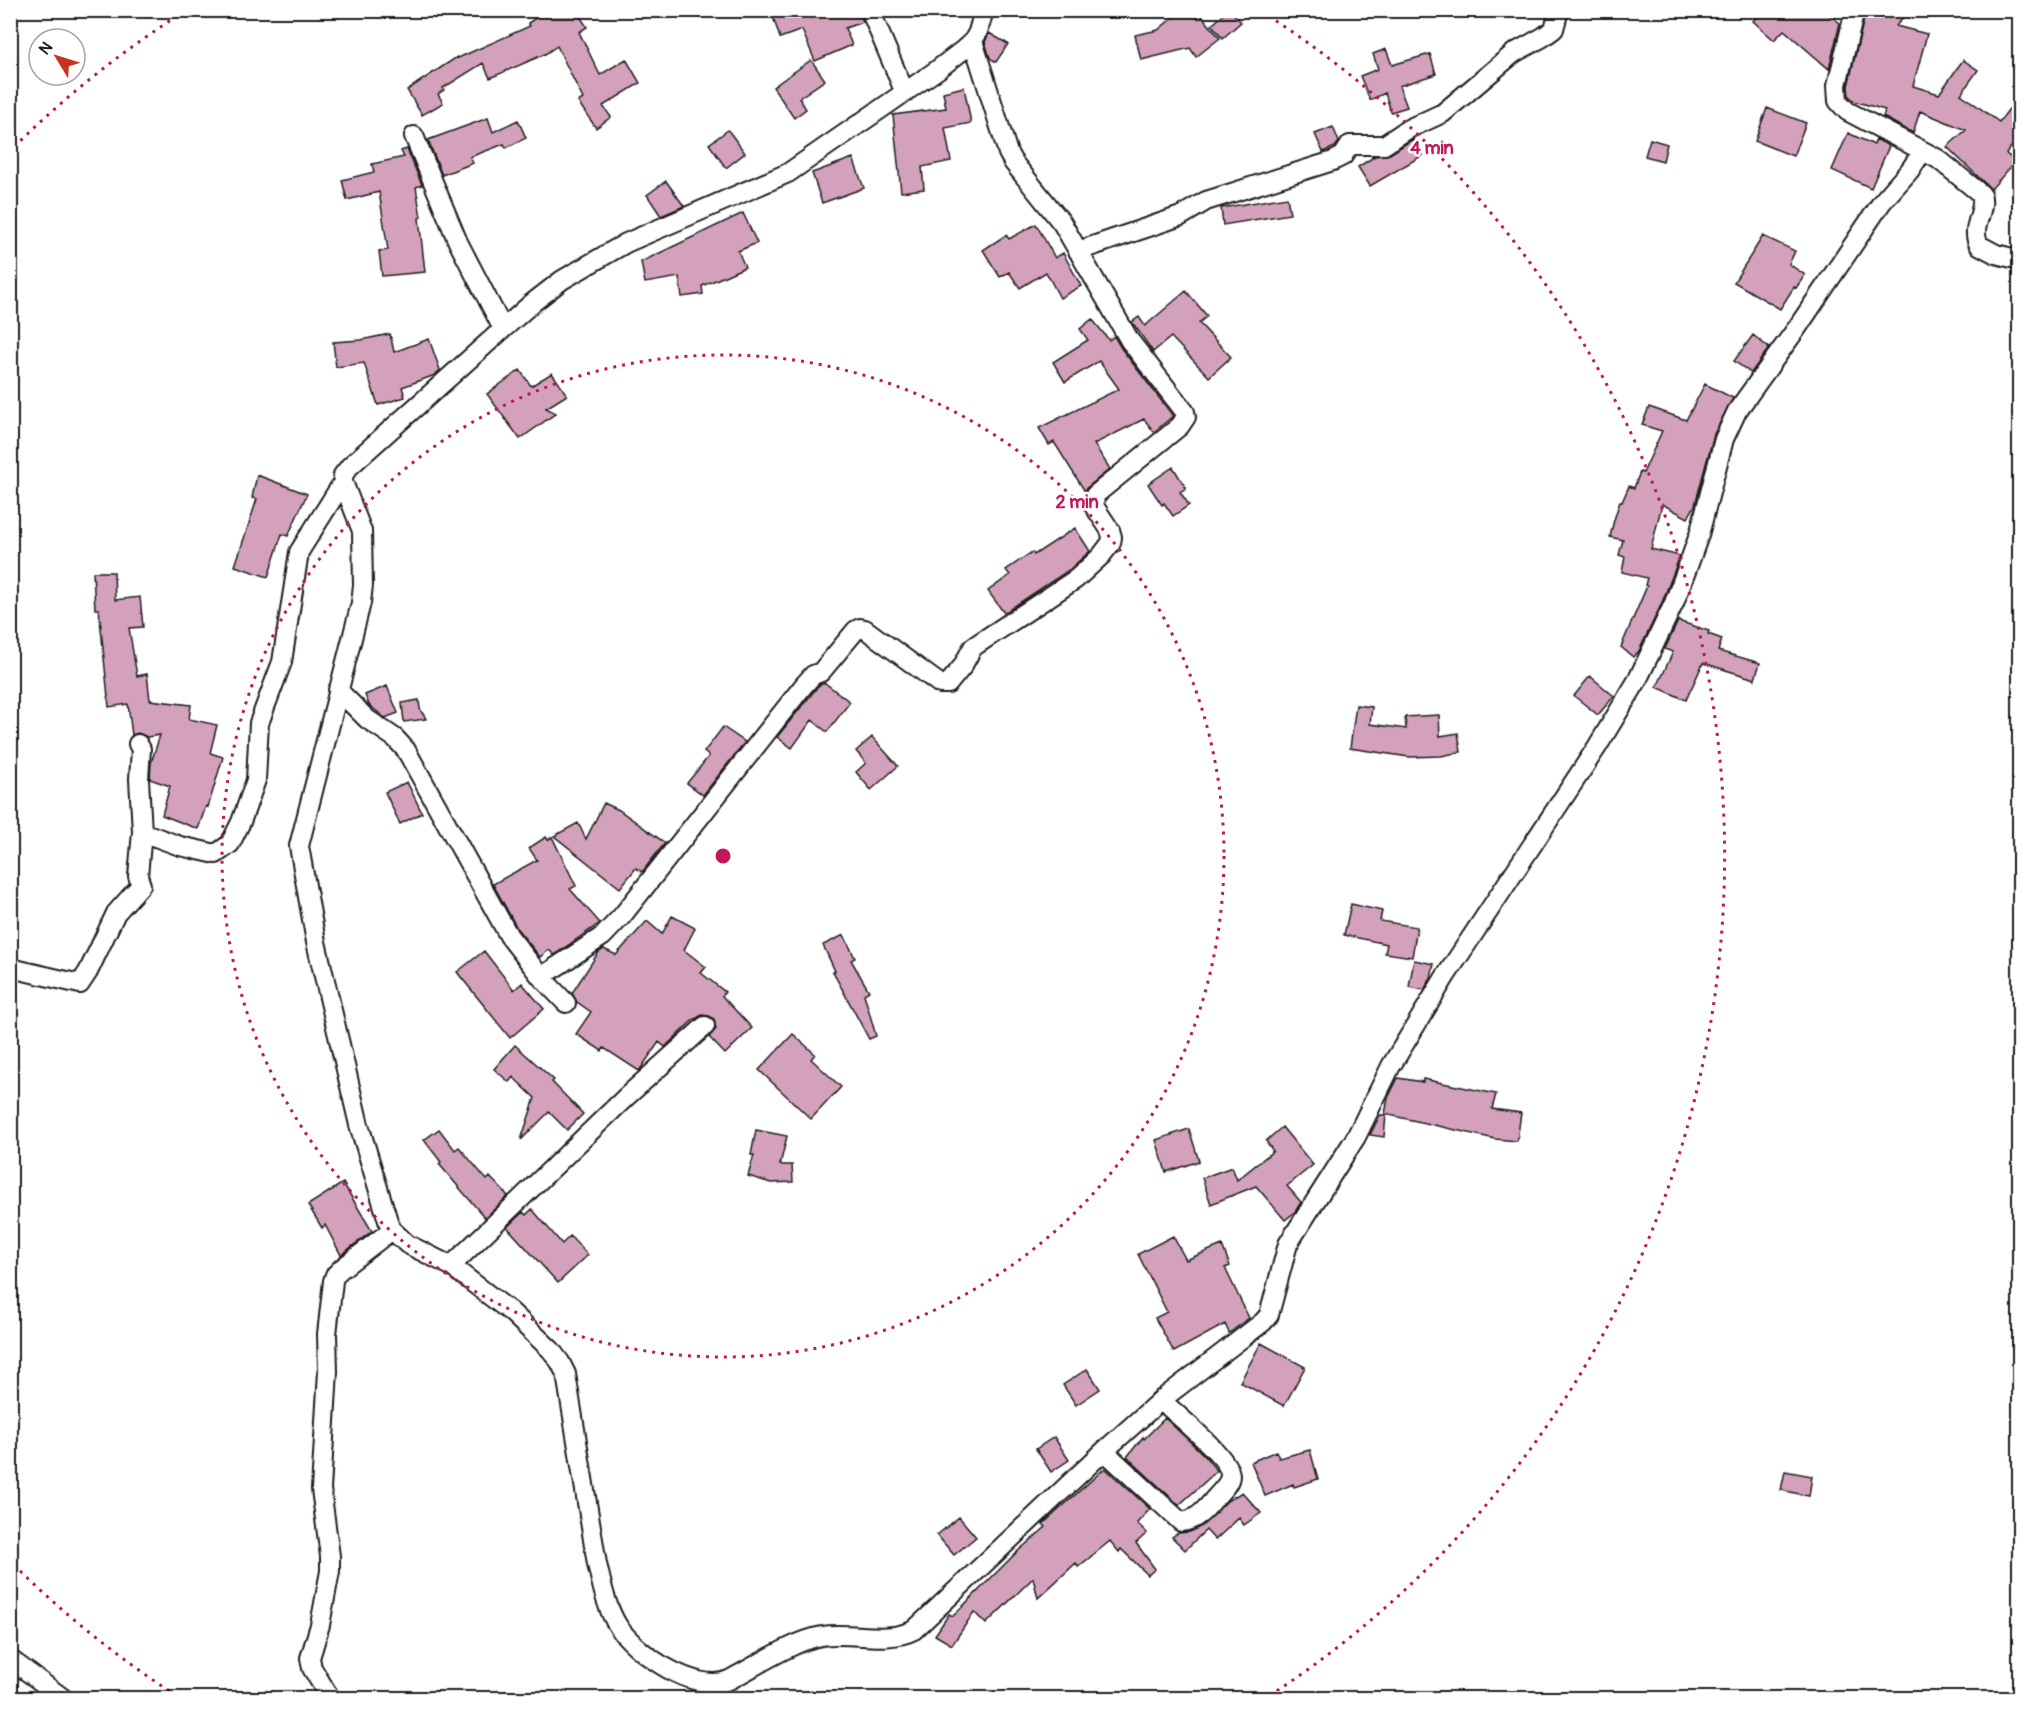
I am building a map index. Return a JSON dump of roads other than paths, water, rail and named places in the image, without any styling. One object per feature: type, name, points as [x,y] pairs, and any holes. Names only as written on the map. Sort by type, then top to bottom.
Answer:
[{"type":"street","points":[[870,10],[905,93]]},
{"type":"street","points":[[142,832],[180,846],[216,854],[230,844],[241,822],[256,780],[259,723],[282,662],[299,552],[343,482],[344,475],[350,466],[531,304],[562,280],[606,253],[788,173],[905,93],[973,41],[981,25],[984,10]]},
{"type":"street","points":[[1078,251],[1181,216],[1206,201],[1333,161],[1343,156],[1350,145],[1384,145],[1408,129],[1443,113],[1514,53],[1543,37],[1554,28],[1559,10]]},
{"type":"street","points":[[1855,10],[1837,85],[1838,101],[1847,111],[1938,159],[1982,195],[1982,205],[1975,231],[1979,245],[1996,254],[2019,260]]},
{"type":"street","points":[[541,977],[603,936],[622,916],[804,685],[813,675],[821,672],[856,630],[865,629],[944,685],[950,682],[974,646],[1076,579],[1101,556],[1109,546],[1112,534],[1094,506],[1095,495],[1180,426],[1187,415],[1130,340],[1062,224],[1018,170],[1008,153],[973,41]]},
{"type":"street","points":[[414,136],[458,242],[503,329]]},
{"type":"street","points":[[343,482],[362,531],[361,603],[299,846],[316,942],[359,1125],[389,1224],[407,1244],[452,1266],[511,1312],[551,1350],[564,1368],[603,1593],[619,1628],[642,1651],[672,1671],[703,1682],[719,1691],[729,1680],[811,1639],[833,1635],[903,1635],[914,1630],[1161,1400],[1269,1315],[1288,1244],[1356,1137],[1391,1066],[1444,977],[1597,747],[1637,681],[1674,603],[1688,566],[1699,535],[1724,439],[1737,411],[1797,328],[1882,202],[1923,151]]},
{"type":"street","points":[[338,690],[367,719],[394,738],[406,750],[509,936],[541,977],[566,1003]]},
{"type":"street","points":[[10,972],[15,969],[80,984],[116,913],[141,885],[138,876],[142,832],[139,788],[141,748],[138,744]]},
{"type":"street","points":[[452,1266],[626,1097],[705,1026]]},
{"type":"street","points":[[330,1698],[312,1668],[310,1658],[320,1625],[330,1570],[321,1489],[328,1371],[327,1334],[333,1281],[341,1269],[392,1230]]},
{"type":"street","points":[[1104,1451],[1181,1522],[1190,1521],[1206,1508],[1229,1481],[1230,1470],[1214,1449],[1161,1400]]},
{"type":"street","points":[[10,1659],[63,1698]]}]
